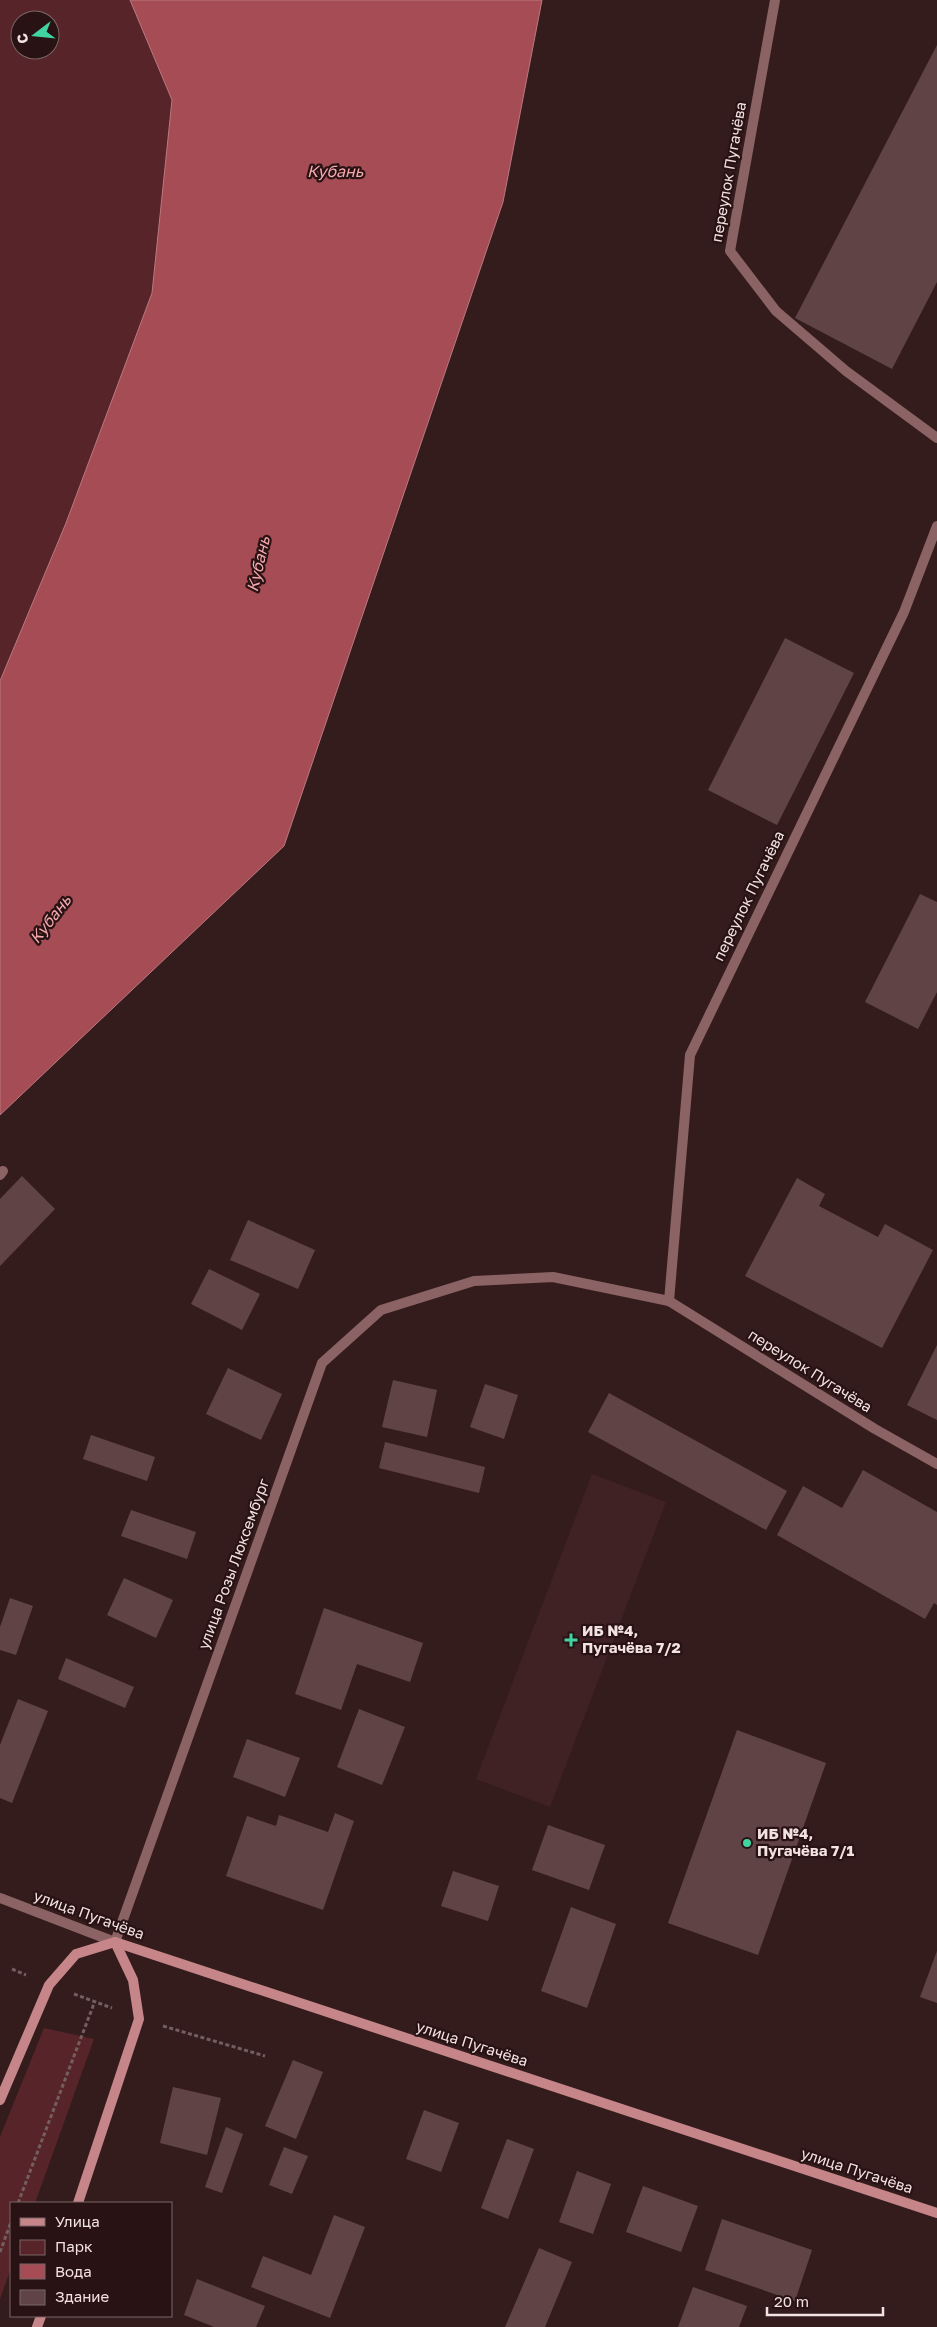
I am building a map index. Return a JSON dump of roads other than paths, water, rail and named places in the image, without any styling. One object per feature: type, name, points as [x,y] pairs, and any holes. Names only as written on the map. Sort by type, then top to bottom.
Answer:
[{"type":"main road","points":[[0,2100],[49,1985],[76,1954],[115,1942],[133,1980],[139,2019],[78,2202]]},
{"type":"main road","name":"улица Пугачёва","points":[[115,1942],[937,2213]]},
{"type":"street","name":"переулок Пугачёва","points":[[775,0],[730,251],[776,311],[846,371],[937,438]]},
{"type":"street","name":"переулок Пугачёва","points":[[669,1300],[690,1055],[904,612],[937,526]]},
{"type":"street","name":"переулок Пугачёва","points":[[474,1281],[553,1277],[669,1300],[875,1429],[937,1464]]},
{"type":"street","name":"улица Розы Люксембург","points":[[115,1942],[322,1362],[381,1310],[474,1281]]},
{"type":"street","name":"улица Пугачёва","points":[[0,1898],[115,1942]]},
{"type":"water","name":"Кубань","points":[[130,0],[542,0],[503,202],[284,846],[0,1115],[0,681],[66,523],[152,293],[172,100]]},
{"type":"place","name":"ИБ №4, Пугачёва 7/2","points":[[571,1640]]},
{"type":"place","name":"ИБ №4, Пугачёва 7/1","points":[[747,1843]]}]
